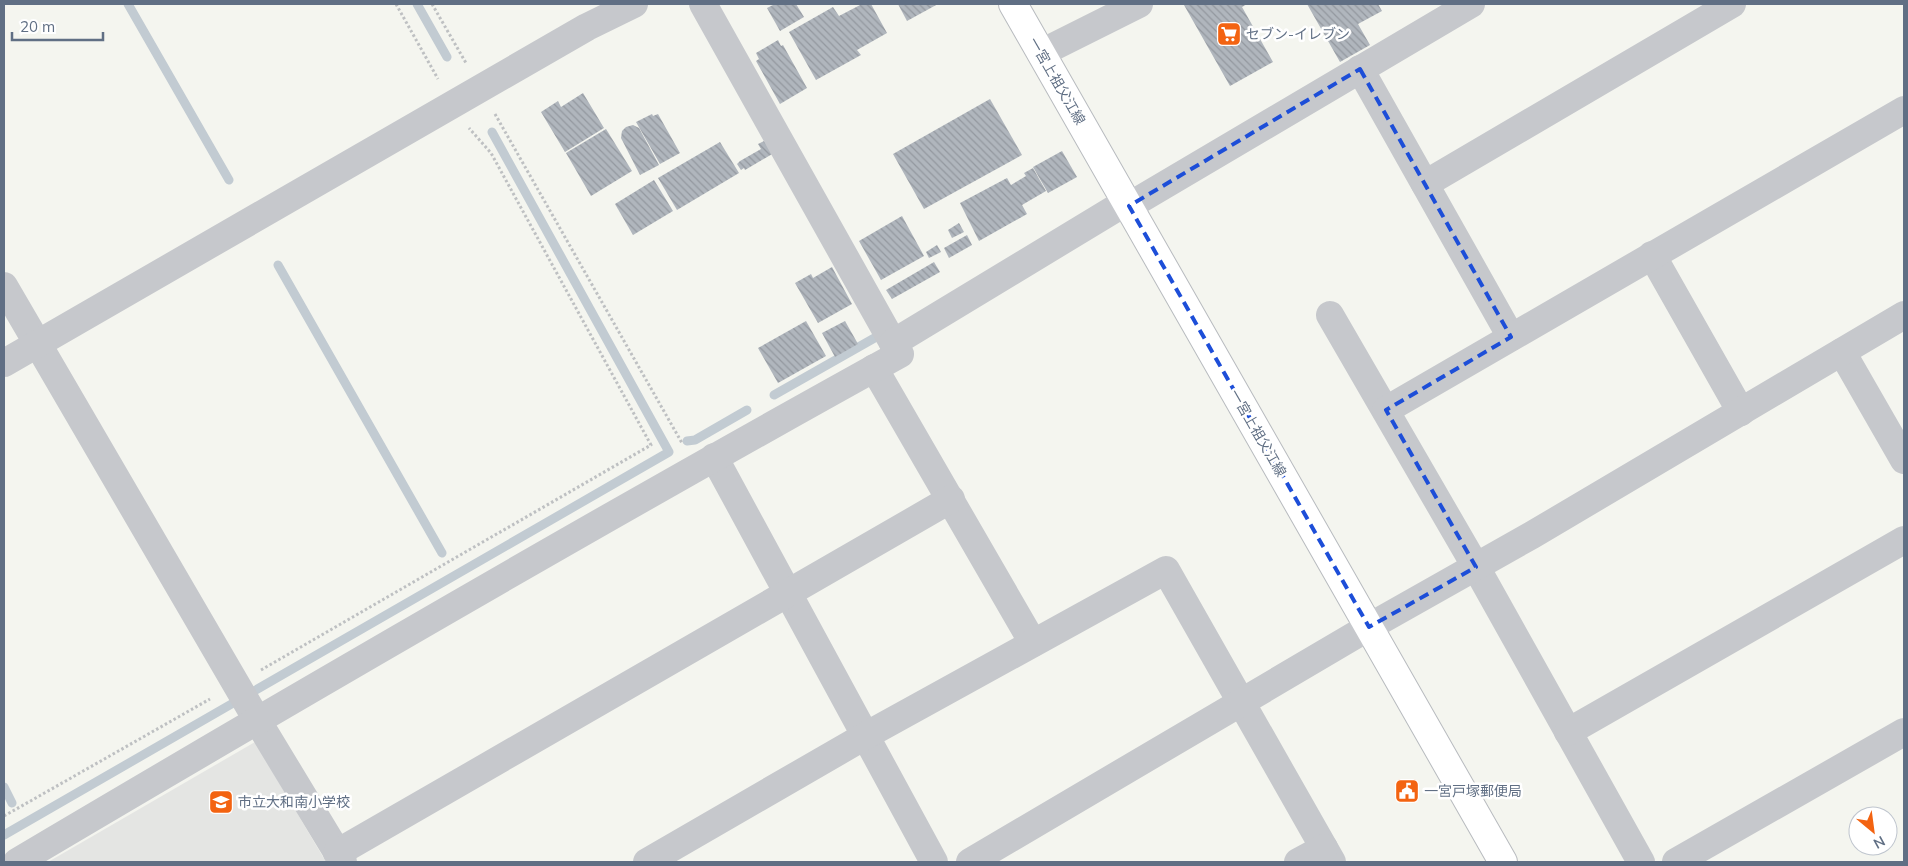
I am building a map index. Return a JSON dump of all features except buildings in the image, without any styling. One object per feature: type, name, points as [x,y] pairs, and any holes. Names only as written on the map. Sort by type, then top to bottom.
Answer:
[{"type":"main road","name":"一宮上祖父江線","points":[[1013,4],[1503,862]]},
{"type":"street","points":[[4,363],[587,27],[634,4]]},
{"type":"street","points":[[17,862],[244,699],[705,463],[900,354],[703,4]]},
{"type":"street","points":[[1041,53],[1140,4]]},
{"type":"street","points":[[893,343],[1471,4]]},
{"type":"street","points":[[1425,184],[1732,4]]},
{"type":"street","points":[[1360,69],[1512,337]]},
{"type":"street","points":[[1386,410],[1904,110]]},
{"type":"street","points":[[1652,255],[1742,412]]},
{"type":"street","points":[[4,286],[244,699],[340,858],[951,499]]},
{"type":"street","points":[[1330,315],[1476,567],[1641,862]]},
{"type":"street","points":[[970,862],[1369,627],[1742,412],[1904,315]]},
{"type":"street","points":[[1842,352],[1904,460]]},
{"type":"street","points":[[874,368],[951,499],[1032,643]]},
{"type":"street","points":[[705,463],[787,594],[934,862]]},
{"type":"street","points":[[1568,732],[1904,540]]},
{"type":"street","points":[[647,862],[864,736],[1166,570],[1328,855],[1298,862]]},
{"type":"street","points":[[1676,862],[1904,732]]},
{"type":"path","points":[[4,816],[244,699],[651,445],[491,153],[471,131],[452,104],[396,4]]},
{"type":"path","points":[[432,4],[480,88],[705,463]]},
{"type":"highlighted area","points":[[1360,69],[1511,337],[1386,410],[1476,567],[1369,627],[1129,206]]},
{"type":"shaded area","name":"市立大和南小学校","points":[[255,742],[326,862],[48,862]]},
{"type":"waterway","points":[[128,4],[229,180]]},
{"type":"waterway","points":[[417,4],[447,57]]},
{"type":"waterway","points":[[4,835],[669,452],[492,132]]},
{"type":"waterway","points":[[278,265],[442,553]]},
{"type":"waterway","points":[[774,395],[878,336]]},
{"type":"waterway","points":[[687,441],[695,440],[747,410]]},
{"type":"waterway","points":[[4,787],[12,803]]},
{"type":"place","name":"セブン-イレブン","points":[[1229,34]]},
{"type":"place","name":"一宮戸塚郵便局","points":[[1407,791]]},
{"type":"place","name":"市立大和南小学校","points":[[221,802]]}]
